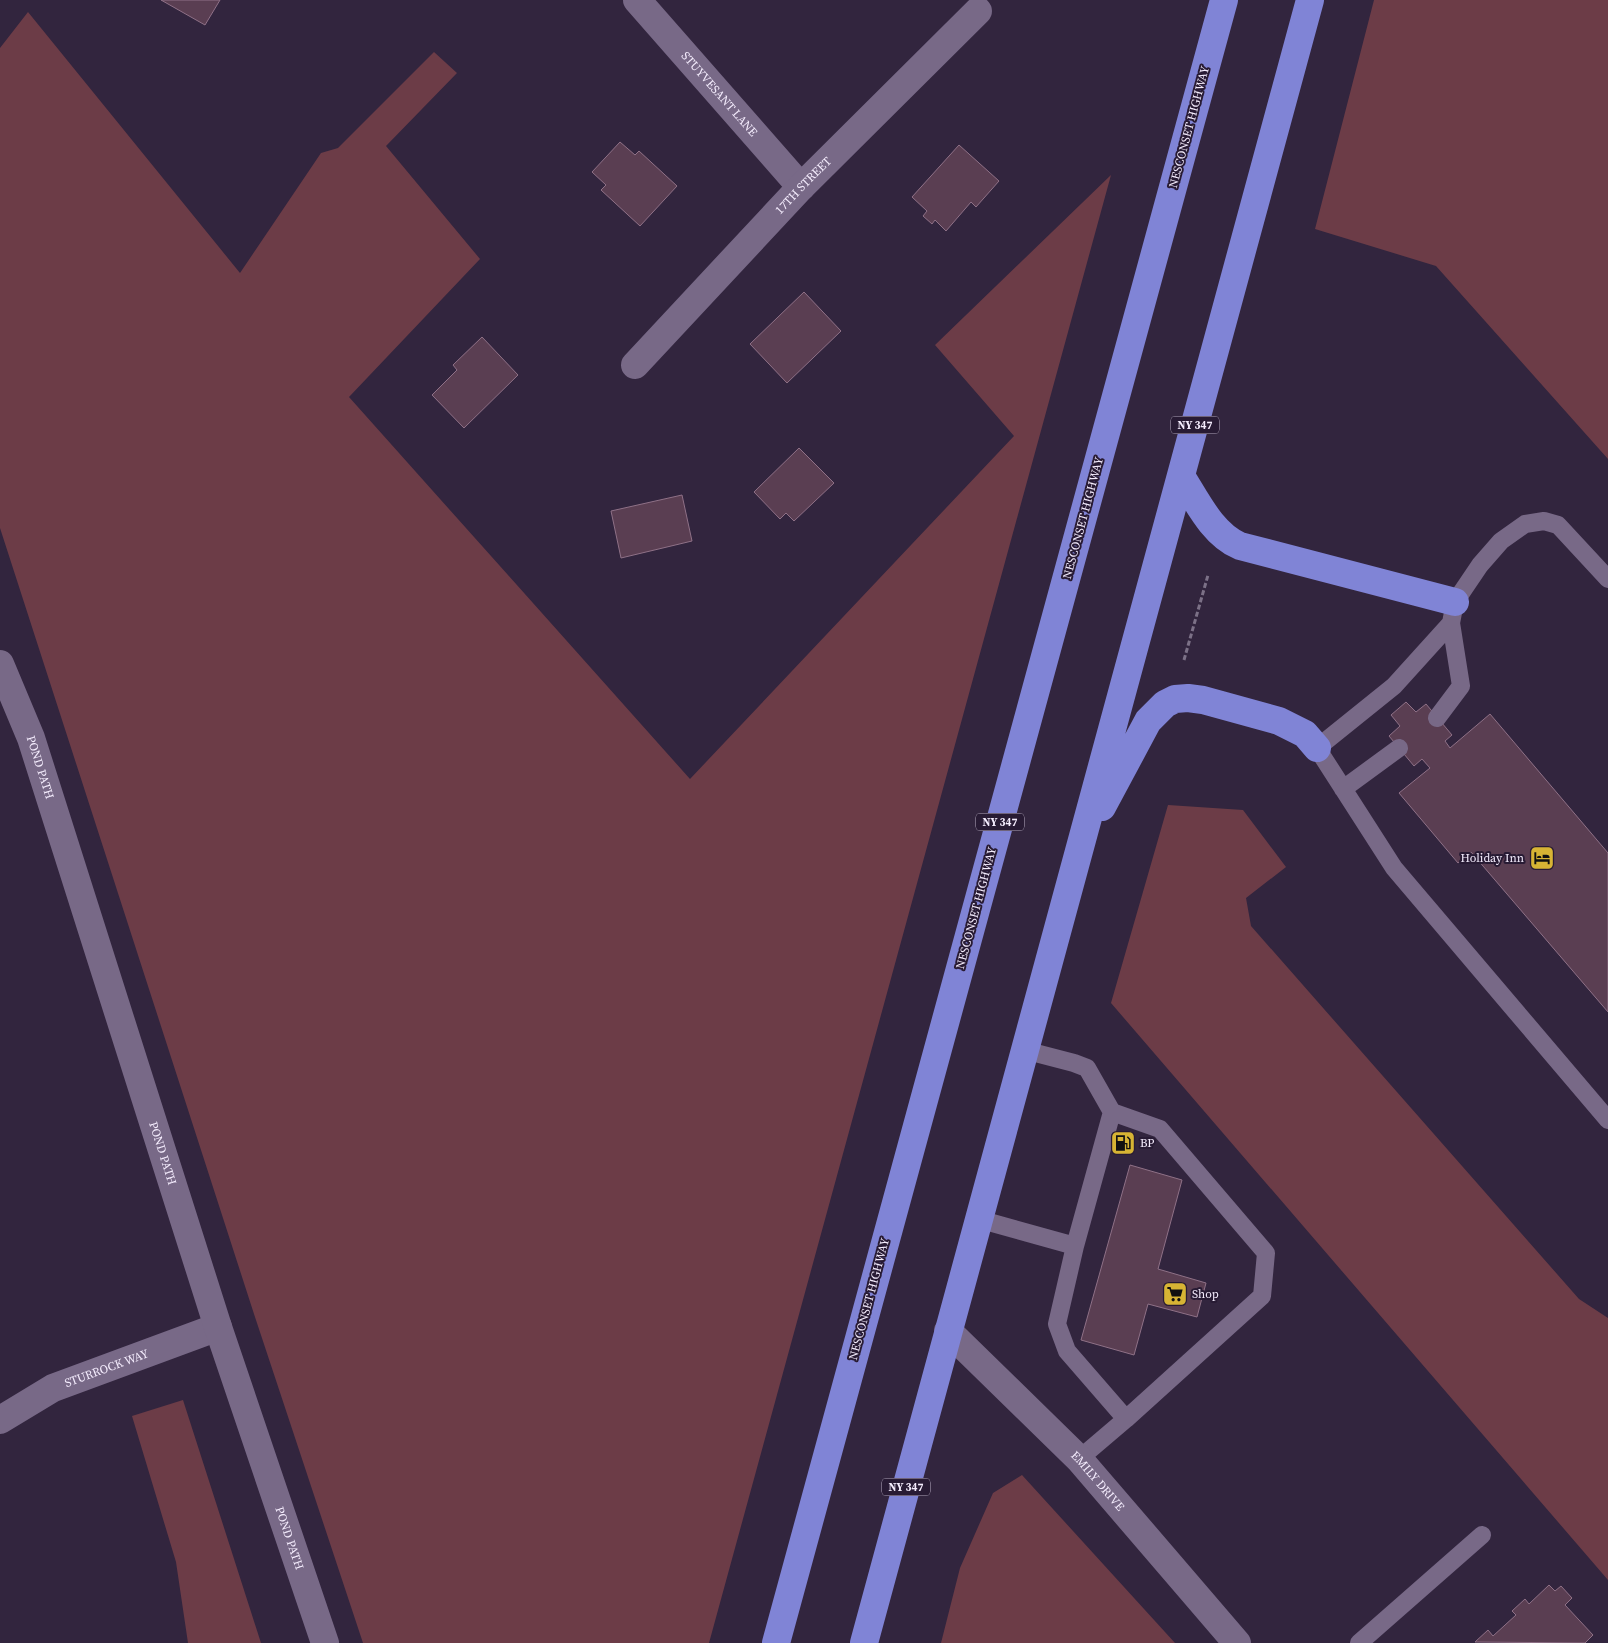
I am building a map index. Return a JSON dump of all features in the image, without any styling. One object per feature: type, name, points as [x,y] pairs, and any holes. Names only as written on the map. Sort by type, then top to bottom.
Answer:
[{"type":"highway","name":"NESCONSET HIGHWAY","points":[[776,1643],[1224,0]]},
{"type":"highway","name":"NY 347","points":[[864,1643],[1310,0]]},
{"type":"highway","points":[[1181,476],[1210,521],[1228,541],[1453,613]]},
{"type":"highway","points":[[1079,850],[1148,721],[1165,704],[1175,699],[1203,700],[1279,721],[1305,734],[1318,748]]},
{"type":"street","name":"STUYVESANT LANE","points":[[637,0],[801,187]]},
{"type":"street","name":"17TH STREET","points":[[635,365],[801,187],[978,11]]},
{"type":"street","name":"POND PATH","points":[[0,664],[30,738],[218,1327],[325,1643]]},
{"type":"street","name":"STURROCK WAY","points":[[0,1420],[53,1388],[218,1327]]},
{"type":"street","name":"EMILY DRIVE","points":[[948,1331],[1079,1459],[1237,1643]]},
{"type":"lane","points":[[1608,579],[1558,525],[1544,522],[1525,524],[1501,541],[1480,565],[1453,613],[1394,686],[1318,748],[1394,868],[1608,1120]]},
{"type":"lane","points":[[1437,718],[1461,686],[1453,613]]},
{"type":"lane","points":[[1343,788],[1399,748]]},
{"type":"lane","points":[[1024,1050],[1087,1068],[1112,1112],[1160,1129],[1266,1253],[1262,1296],[1079,1459]]},
{"type":"lane","points":[[1112,1112],[1075,1246],[1057,1324],[1067,1351],[1126,1419]]},
{"type":"lane","points":[[978,1219],[1075,1246]]},
{"type":"lane","points":[[1359,1643],[1482,1535]]},
{"type":"path","points":[[1184,660],[1208,575]]},
{"type":"shaded area","points":[[1374,0],[1608,0],[1608,459],[1436,266],[1315,229]]},
{"type":"shaded area","points":[[28,12],[240,273],[321,153],[338,148],[434,52],[457,73],[386,146],[480,259],[349,397],[690,779],[1014,436],[935,345],[1111,175],[709,1643],[363,1643],[254,1314],[0,528],[0,48]]},
{"type":"shaded area","points":[[1168,805],[1243,810],[1286,867],[1246,898],[1251,926],[1579,1299],[1608,1318],[1608,1580],[1111,1003]]},
{"type":"shaded area","points":[[183,1400],[261,1643],[188,1643],[176,1562],[132,1416]]},
{"type":"shaded area","points":[[1022,1475],[1175,1643],[941,1643],[960,1568],[993,1493]]},
{"type":"building","points":[[161,0],[220,0],[205,25]]},
{"type":"building","points":[[620,142],[635,155],[639,151],[677,186],[640,226],[601,190],[606,185],[592,172]]},
{"type":"building","points":[[959,145],[999,181],[976,207],[971,202],[946,231],[935,220],[932,224],[923,216],[927,211],[912,197]]},
{"type":"building","points":[[804,292],[841,331],[787,383],[750,344]]},
{"type":"building","points":[[482,337],[518,375],[464,428],[432,395],[457,370],[453,365]]},
{"type":"building","points":[[799,448],[834,483],[794,521],[786,513],[780,519],[754,492]]},
{"type":"building","points":[[682,495],[692,541],[621,558],[611,511]]},
{"type":"building","name":"Holiday Inn","points":[[1406,702],[1416,712],[1426,704],[1452,735],[1445,741],[1450,748],[1490,714],[1608,853],[1608,1012],[1471,852],[1458,863],[1399,793],[1430,768],[1422,759],[1414,766],[1389,736],[1400,726],[1391,715]]},
{"type":"building","points":[[1130,1165],[1182,1180],[1158,1269],[1206,1283],[1197,1317],[1148,1304],[1134,1355],[1081,1340]]},
{"type":"building","points":[[1549,1585],[1555,1591],[1561,1586],[1572,1598],[1565,1605],[1593,1635],[1585,1643],[1475,1642],[1488,1630],[1493,1636],[1516,1615],[1512,1611],[1525,1599],[1529,1604]]},
{"type":"place","name":"Holiday Inn","points":[[1542,858]]},
{"type":"place","name":"BP","points":[[1123,1143]]},
{"type":"place","name":"Shop","points":[[1175,1294]]}]
